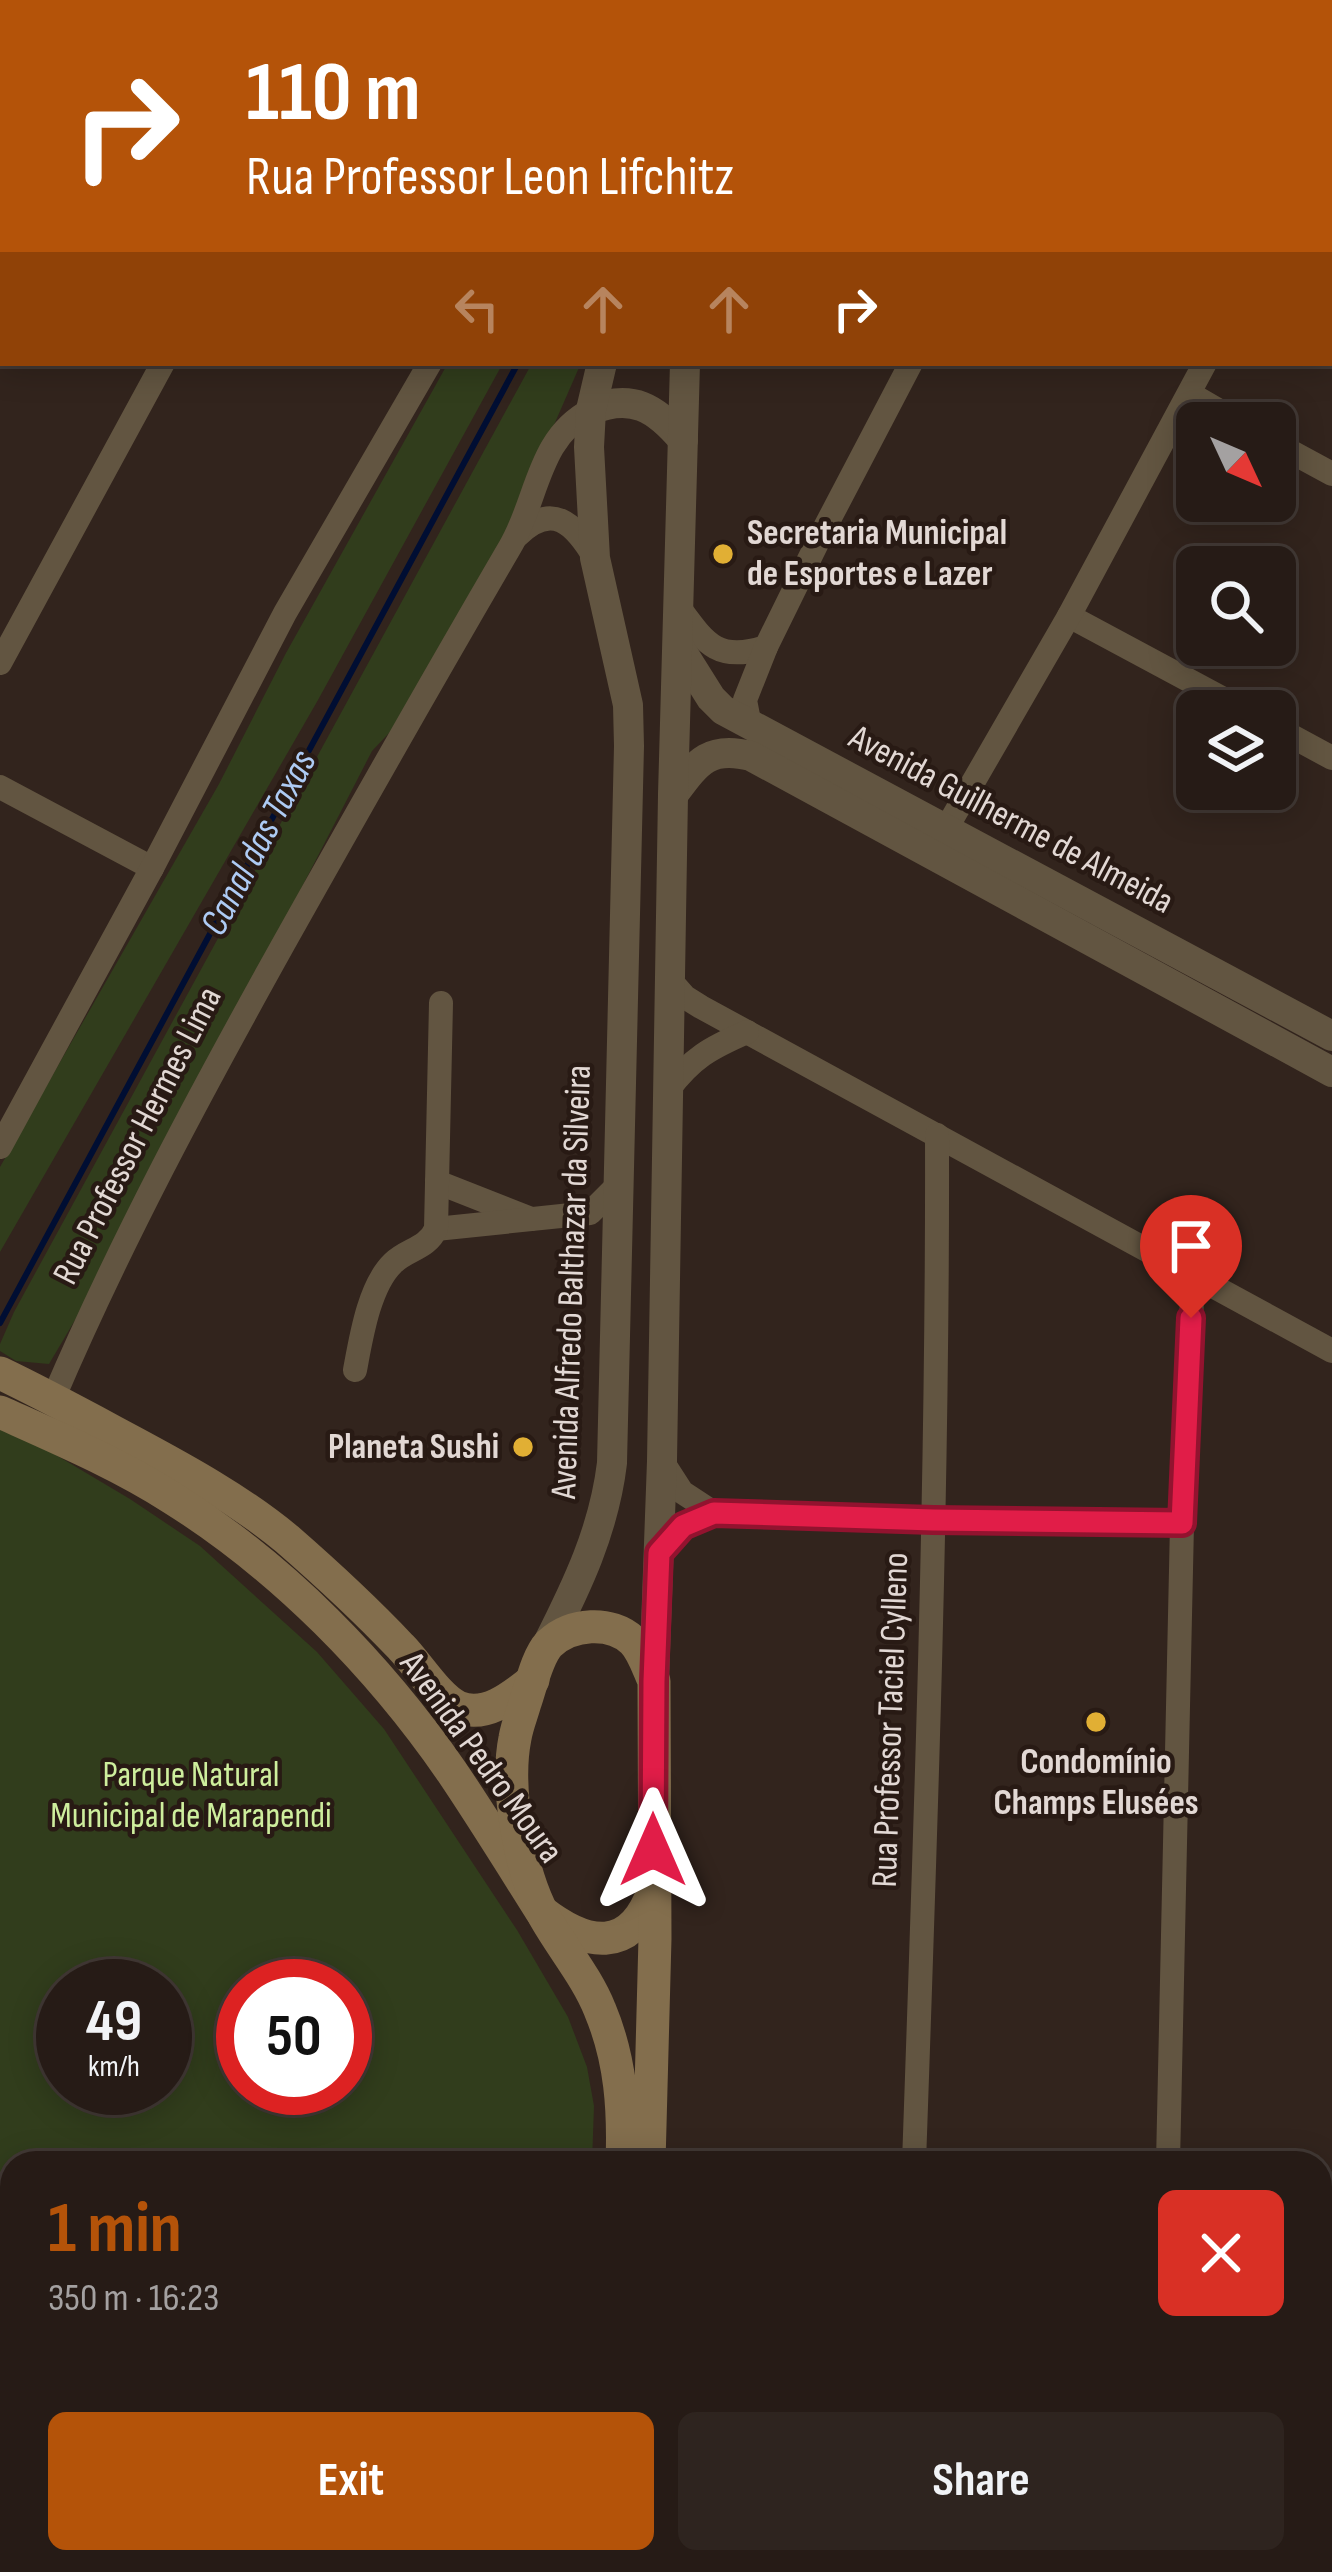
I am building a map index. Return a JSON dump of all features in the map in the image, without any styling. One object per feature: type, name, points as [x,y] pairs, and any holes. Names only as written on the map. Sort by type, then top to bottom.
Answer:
[{"type":"main road","name":"Avenida Pedro Moura","points":[[0,1373],[196,1477],[283,1536],[368,1614],[458,1707],[488,1708],[532,1680]]},
{"type":"main road","name":"Avenida Pedro Moura","points":[[0,1412],[170,1496],[246,1550],[321,1617],[394,1696],[451,1770],[541,1911]]},
{"type":"main road","points":[[548,1646],[569,1631],[589,1627],[620,1631],[636,1644],[654,1681],[649,2151]]},
{"type":"main road","name":"Avenida Alfredo Balthazar da Silveira","points":[[548,1646],[514,1739],[512,1788],[524,1861],[541,1911],[599,2007],[616,2057],[622,2151]]},
{"type":"main road","points":[[541,1911],[578,1936],[598,1939],[634,1925],[653,1892]]},
{"type":"street","points":[[0,663],[161,366]]},
{"type":"street","points":[[0,1147],[285,613],[428,366]]},
{"type":"street","name":"Avenida Alfredo Balthazar da Silveira","points":[[548,1646],[581,1578],[608,1497],[612,1463],[629,791],[628,717],[595,558],[589,447],[601,366]]},
{"type":"street","points":[[654,1681],[686,366]]},
{"type":"street","points":[[750,726],[746,700],[766,647],[908,366]]},
{"type":"street","points":[[939,841],[1069,616],[1204,366]]},
{"type":"street","points":[[1190,394],[1204,402]]},
{"type":"street","points":[[591,410],[631,403],[658,414],[682,440]]},
{"type":"street","name":"Rua Professor Hermes Lima","points":[[47,1396],[201,1091],[516,538],[557,436],[573,419],[591,410]]},
{"type":"street","points":[[1296,454],[1332,474]]},
{"type":"street","points":[[516,538],[536,520],[560,519],[583,538],[595,558]]},
{"type":"street","points":[[678,606],[719,651],[730,655],[766,647]]},
{"type":"street","points":[[1069,616],[1207,690]]},
{"type":"street","name":"Avenida Guilherme de Almeida","points":[[679,646],[718,706],[939,841]]},
{"type":"street","points":[[1296,738],[1332,758]]},
{"type":"street","name":"Avenida Guilherme de Almeida","points":[[673,795],[698,763],[712,754],[751,756],[939,841],[1325,1041]]},
{"type":"street","points":[[0,787],[152,868]]},
{"type":"street","points":[[670,980],[686,997],[747,1032],[1331,1348]]},
{"type":"street","points":[[355,1370],[365,1318],[385,1272],[402,1256],[429,1242],[436,1229],[441,1003]]},
{"type":"street","points":[[668,1090],[688,1064],[713,1046],[747,1032]]},
{"type":"street","name":"Rua Professor Taciel Cylleno","points":[[914,2151],[933,1520],[937,1135]]},
{"type":"street","points":[[437,1182],[533,1220]]},
{"type":"street","points":[[436,1229],[590,1213],[617,1186]]},
{"type":"street","points":[[590,1213],[617,1243]]},
{"type":"street","points":[[1168,2151],[1182,1523],[1193,1276]]},
{"type":"street","points":[[662,1461],[682,1492],[714,1513]]},
{"type":"street","points":[[659,1553],[683,1526],[714,1513],[1182,1523]]},
{"type":"green space","points":[[446,366],[501,366],[318,700],[0,1252],[0,1167],[219,784],[286,653]]},
{"type":"green space","points":[[530,366],[580,366],[509,528],[407,714],[372,751],[104,1271],[49,1364],[16,1361],[0,1351],[14,1312]]},
{"type":"green space","name":"Parque Natural Municipal de Marapendi","points":[[0,1426],[130,1499],[200,1546],[317,1652],[384,1729],[517,1930],[568,2017],[587,2067],[594,2106],[592,2151],[0,2151]]},
{"type":"waterway","name":"Canal das Taxas","points":[[0,1323],[516,366]]},
{"type":"place","name":"Secretaria Municipal de Esportes e Lazer","points":[[723,554]]},
{"type":"place","name":"Planeta Sushi","points":[[523,1447]]},
{"type":"place","name":"Condomínio Champs Elusées","points":[[1096,1722]]},
{"type":"route","points":[[653,1850],[659,1553],[683,1526],[714,1513],[1182,1523],[1191,1318]]}]
